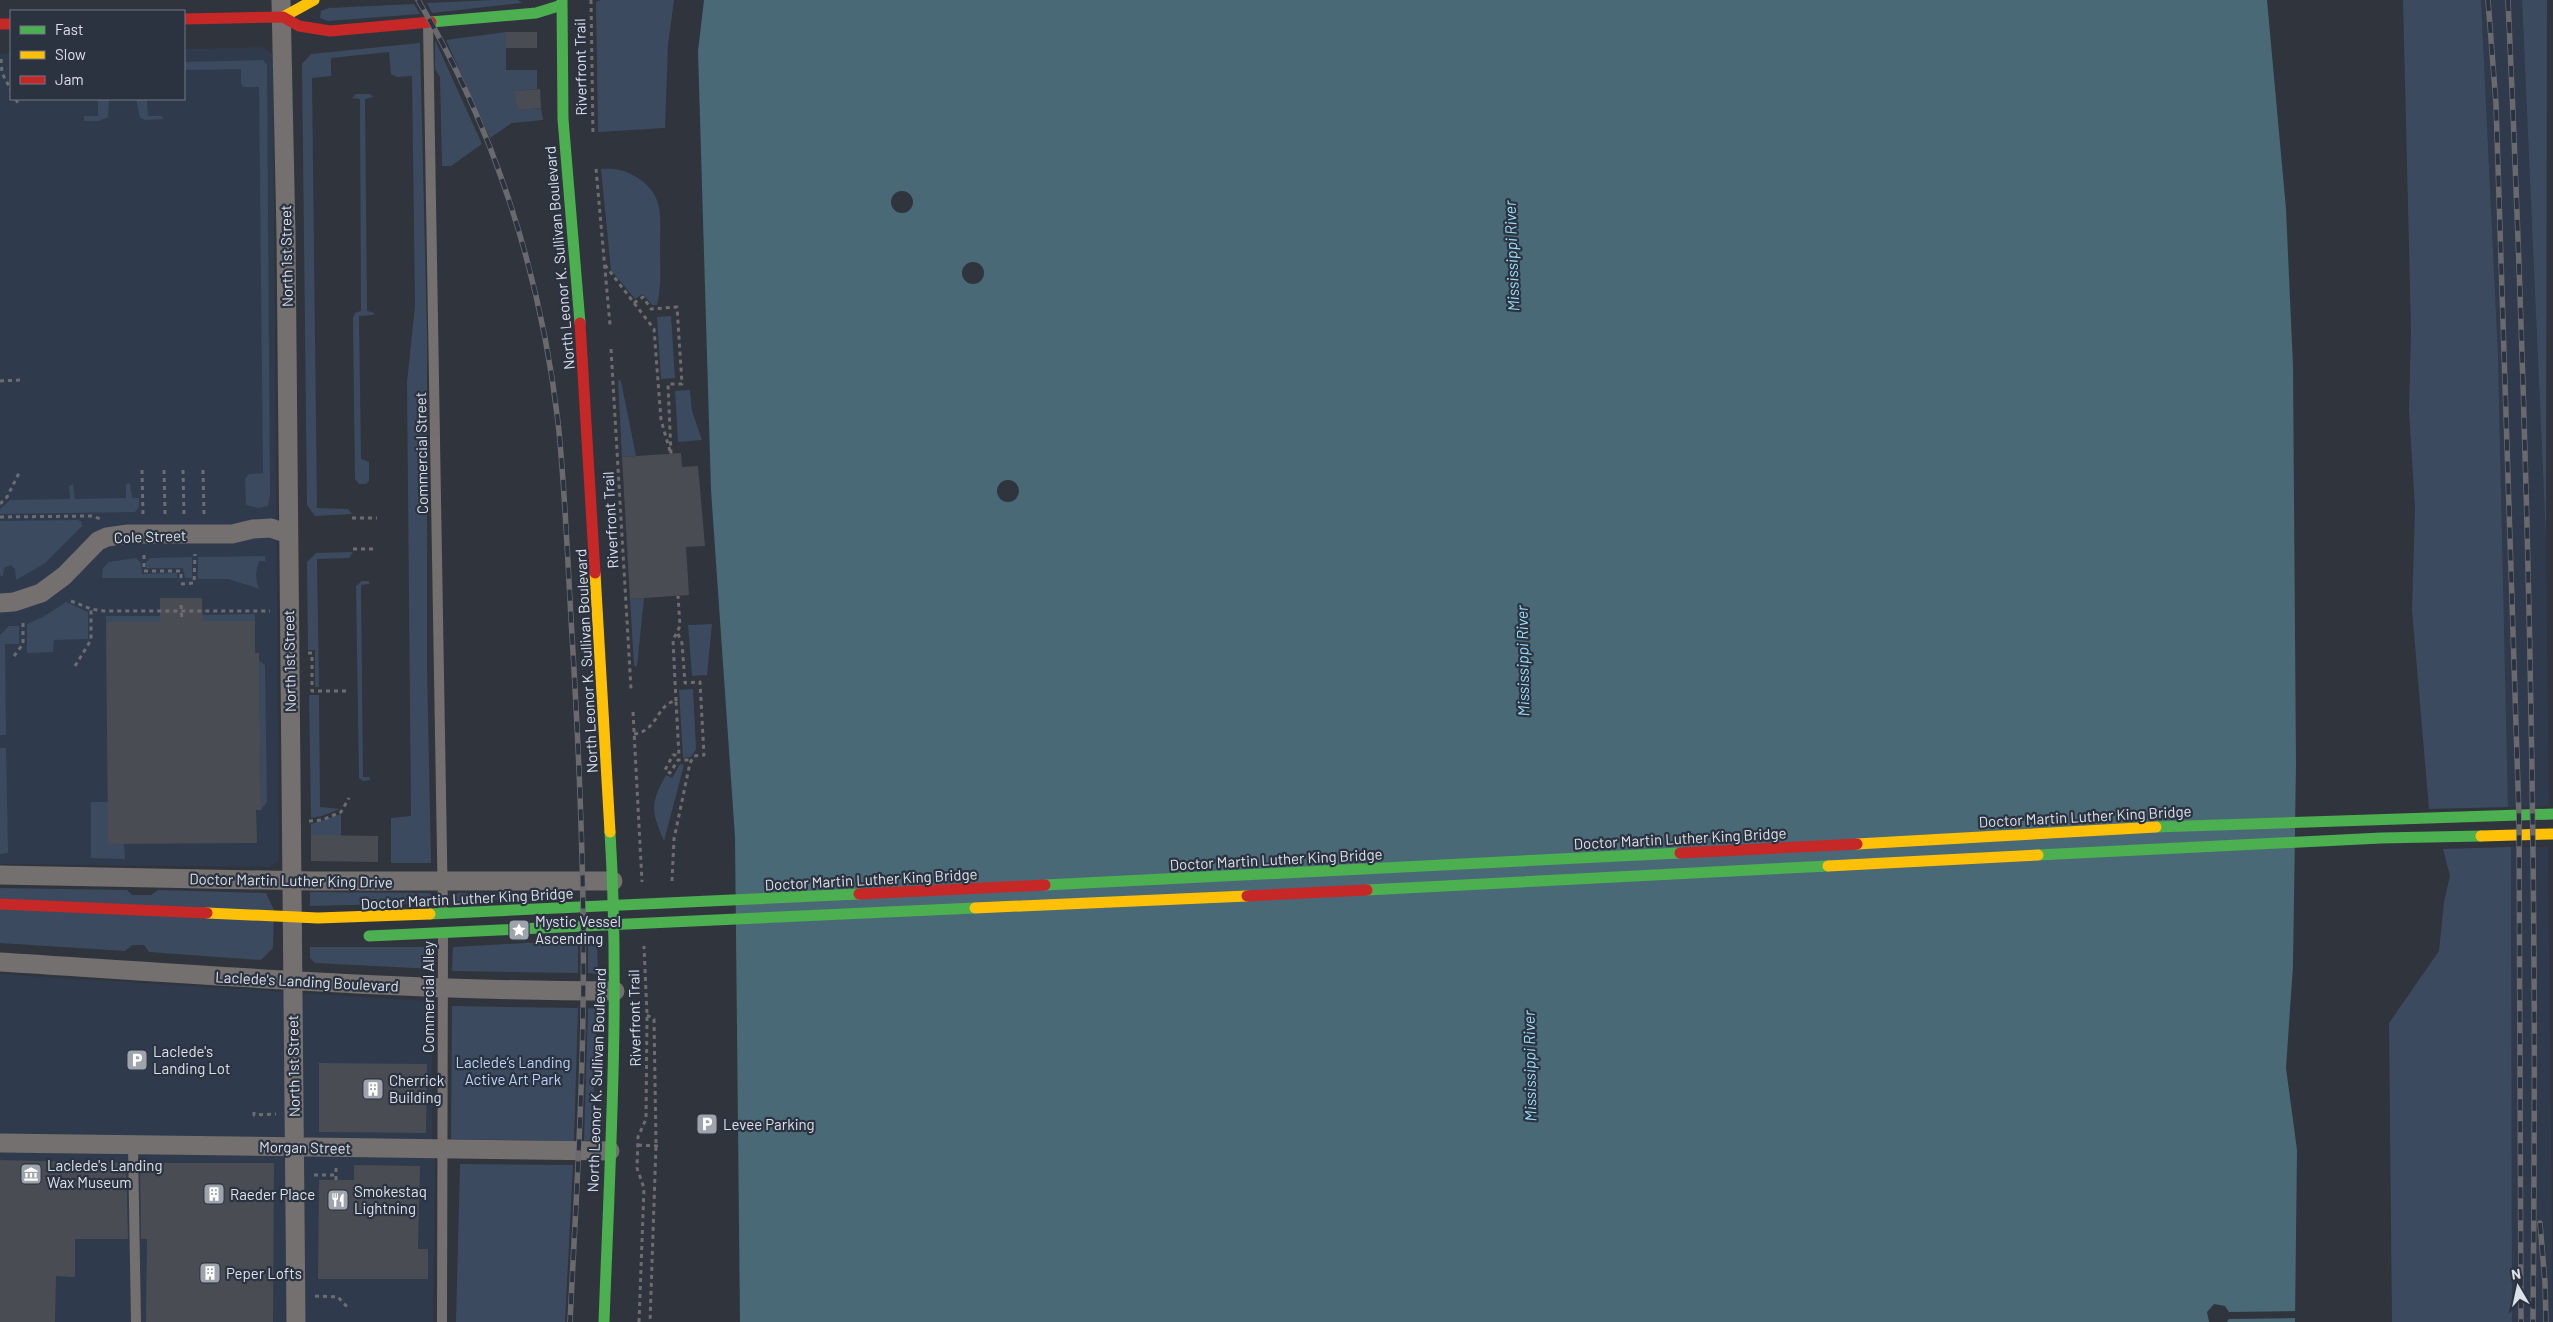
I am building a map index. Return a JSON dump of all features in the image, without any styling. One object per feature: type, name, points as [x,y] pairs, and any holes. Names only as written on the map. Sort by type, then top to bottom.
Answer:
[{"type":"main road","points":[[185,19],[295,8],[314,0]]},
{"type":"main road","points":[[282,9],[299,26],[330,32],[536,13],[559,2]]},
{"type":"main road","name":"North Leonor K. Sullivan Boulevard","points":[[559,2],[563,119],[580,318],[613,881],[615,991],[604,1322]]},
{"type":"main road","name":"Doctor Martin Luther King Bridge","points":[[0,904],[318,918],[377,917],[1525,862],[2195,825],[2553,814]]},
{"type":"main road","points":[[355,936],[1505,884],[2196,846],[2381,838],[2553,834]]},
{"type":"main road","points":[[278,933],[308,934]]},
{"type":"street","name":"North 1st Street","points":[[282,9],[296,1322]]},
{"type":"street","name":"Cole Street","points":[[0,603],[14,602],[41,593],[64,576],[98,541],[107,537],[128,534],[232,534],[245,539],[267,541],[288,534]]},
{"type":"street","name":"Doctor Martin Luther King Drive","points":[[0,875],[292,881],[613,881]]},
{"type":"street","name":"Laclede's Landing Boulevard","points":[[0,962],[292,980],[442,987],[615,991]]},
{"type":"street","name":"Morgan Street","points":[[0,1143],[610,1151]]},
{"type":"lane","name":"Commercial Street","points":[[428,23],[444,882]]},
{"type":"lane","name":"Commercial Alley","points":[[442,1322],[442,987],[444,882]]},
{"type":"lane","points":[[133,1146],[136,1322]]},
{"type":"path","name":"Riverfront Trail","points":[[591,0],[593,135]]},
{"type":"path","points":[[1,59],[2,73],[10,88]]},
{"type":"path","points":[[16,100],[18,104]]},
{"type":"path","points":[[596,169],[610,325]]},
{"type":"path","points":[[605,265],[654,332],[660,420],[671,454],[668,384],[682,384],[678,307],[650,308],[642,297],[634,303]]},
{"type":"path","name":"Riverfront Trail","points":[[611,349],[631,689]]},
{"type":"path","points":[[0,381],[20,380]]},
{"type":"path","points":[[142,470],[143,515]]},
{"type":"path","points":[[164,470],[165,515]]},
{"type":"path","points":[[183,470],[184,515]]},
{"type":"path","points":[[203,470],[204,514]]},
{"type":"path","points":[[0,504],[7,497],[20,471]]},
{"type":"path","points":[[0,517],[91,516],[101,519]]},
{"type":"path","points":[[352,518],[377,518]]},
{"type":"path","points":[[353,549],[377,549]]},
{"type":"path","points":[[181,584],[194,583],[195,554]]},
{"type":"path","points":[[144,555],[144,571],[181,571],[181,578]]},
{"type":"path","points":[[678,596],[680,626],[673,640],[679,755],[673,755],[665,770],[670,773],[678,760],[691,760]]},
{"type":"path","points":[[71,601],[91,609],[270,611]]},
{"type":"path","points":[[181,605],[182,621]]},
{"type":"path","points":[[75,666],[91,640],[91,609]]},
{"type":"path","points":[[14,656],[23,644],[23,622]]},
{"type":"path","points":[[672,882],[674,840],[691,760],[694,756],[704,755],[700,682],[685,683],[683,648],[681,638],[677,632]]},
{"type":"path","points":[[305,653],[312,653],[312,691],[348,691]]},
{"type":"path","points":[[634,734],[649,729],[667,704],[676,701]]},
{"type":"path","points":[[632,712],[643,887]]},
{"type":"path","points":[[306,821],[322,820],[341,812],[349,798]]},
{"type":"path","name":"Riverfront Trail","points":[[639,1322],[644,1188],[638,1172],[638,1145],[641,1130],[646,1119],[647,1015],[644,943]]},
{"type":"path","points":[[647,1015],[652,1017],[654,1023],[657,1145],[650,1322]]},
{"type":"path","points":[[254,1112],[254,1115],[277,1114]]},
{"type":"path","points":[[636,1130],[641,1130]]},
{"type":"path","points":[[638,1145],[657,1145]]},
{"type":"path","points":[[314,1175],[336,1175]]},
{"type":"path","points":[[318,1296],[338,1296],[349,1309]]},
{"type":"shaded area","points":[[2481,0],[2522,0],[2546,539],[2549,806],[2508,807],[2498,356]]},
{"type":"shaded area","points":[[263,47],[272,54],[273,61],[279,861],[269,867],[0,864],[0,54],[10,53],[10,100],[185,100],[185,49]]},
{"type":"shaded area","points":[[2511,847],[2548,847],[2553,1322],[2512,1322]]},
{"type":"shaded area","points":[[0,974],[430,1001],[432,1006],[432,1134],[435,1165],[433,1322],[0,1322]]},
{"type":"green space","points":[[518,0],[522,3],[432,13],[427,3]]},
{"type":"green space","points":[[601,0],[674,0],[668,45],[665,128],[598,132],[596,2]]},
{"type":"green space","points":[[2403,0],[2481,0],[2498,356],[2508,807],[2429,809],[2412,610],[2415,508],[2409,410],[2411,329]]},
{"type":"green space","points":[[2522,0],[2547,0],[2546,539]]},
{"type":"green space","points":[[414,4],[420,14],[328,21],[320,18],[321,11],[329,8]]},
{"type":"green space","points":[[506,32],[506,70],[537,70],[537,89],[516,91],[517,110],[541,108],[543,120],[512,123],[490,138],[446,40]]},
{"type":"green space","points":[[435,40],[482,144],[451,166],[442,166],[440,77],[435,69]]},
{"type":"green space","points":[[420,43],[427,333],[427,667],[431,863],[391,863],[391,818],[411,816],[407,382],[415,306],[412,76],[397,77],[391,74],[389,52],[331,58],[331,76],[312,78],[317,508],[348,509],[352,514],[315,516],[307,505],[302,64],[311,54]]},
{"type":"green space","points":[[263,60],[267,65],[270,495],[268,506],[258,508],[246,505],[245,479],[249,474],[263,473],[259,87],[244,87],[241,84],[241,69],[185,70],[185,62]]},
{"type":"green space","points":[[356,94],[370,94],[373,97],[365,99],[367,311],[375,313],[373,315],[359,316],[361,459],[369,462],[369,481],[366,484],[359,484],[355,479],[353,318],[355,313],[361,311],[360,99],[352,98]]},
{"type":"green space","points":[[98,100],[109,100],[108,117],[99,121],[84,121],[84,116],[98,116]]},
{"type":"green space","points":[[136,100],[147,100],[148,116],[162,116],[163,119],[145,120],[140,118]]},
{"type":"green space","points":[[601,169],[620,170],[633,175],[647,185],[657,200],[660,217],[660,283],[657,305],[652,305],[643,294],[635,299],[611,270]]},
{"type":"green space","points":[[671,316],[675,378],[661,379],[657,317]]},
{"type":"green space","points":[[618,380],[621,381],[636,456],[622,457]]},
{"type":"green space","points":[[690,390],[692,411],[702,440],[678,442],[675,391]]},
{"type":"green space","points":[[130,483],[132,498],[139,498],[139,507],[135,512],[0,514],[0,509],[10,500],[70,499],[69,486],[73,484],[75,499],[126,498],[126,484]]},
{"type":"green space","points":[[0,521],[81,521],[82,526],[45,563],[16,580],[15,569],[11,565],[4,568],[3,577],[0,575]]},
{"type":"green space","points":[[353,552],[349,558],[317,559],[319,687],[315,687],[315,650],[308,650],[307,562],[316,553]]},
{"type":"green space","points":[[265,556],[265,561],[260,561],[256,571],[256,580],[260,589],[228,579],[198,579],[198,557]]},
{"type":"green space","points":[[192,557],[192,578],[185,578],[183,568],[146,568],[146,562],[151,558]]},
{"type":"green space","points":[[136,558],[141,563],[142,574],[177,573],[177,578],[102,578],[103,568],[109,562]]},
{"type":"green space","points":[[362,581],[369,581],[369,584],[361,585],[363,777],[369,777],[370,780],[363,781],[359,778],[356,586]]},
{"type":"green space","points":[[644,598],[637,666],[634,666],[630,599]]},
{"type":"green space","points":[[66,602],[88,612],[88,639],[54,640],[53,652],[27,653],[27,624],[43,617]]},
{"type":"green space","points":[[255,614],[255,621],[203,621],[203,615]]},
{"type":"green space","points":[[106,616],[160,616],[160,622],[106,622]]},
{"type":"green space","points":[[712,624],[707,675],[692,676],[688,625]]},
{"type":"green space","points":[[9,626],[19,626],[19,644],[5,644],[6,735],[0,735],[0,635]]},
{"type":"green space","points":[[259,661],[265,665],[267,802],[261,810]]},
{"type":"green space","points":[[693,689],[696,749],[691,757],[683,758],[679,690]]},
{"type":"green space","points":[[309,695],[319,695],[320,807],[340,809],[311,818]]},
{"type":"green space","points":[[0,748],[6,748],[8,853],[0,854]]},
{"type":"green space","points":[[680,764],[684,765],[664,841],[655,814],[655,800],[666,775],[672,778]]},
{"type":"green space","points":[[91,802],[108,802],[108,844],[124,844],[125,859],[91,858]]},
{"type":"green space","points":[[341,814],[341,836],[311,836],[311,824]]},
{"type":"green space","points":[[2511,847],[2512,1322],[2392,1322],[2389,1023],[2439,951],[2444,902],[2450,876],[2443,849]]},
{"type":"green space","points":[[0,888],[127,890],[132,895],[151,895],[158,890],[266,893],[274,910],[273,948],[261,960],[149,952],[144,945],[132,945],[125,951],[0,943]]},
{"type":"green space","points":[[310,892],[429,893],[434,896],[434,903],[310,906]]},
{"type":"green space","points":[[458,893],[578,895],[454,902],[454,896]]},
{"type":"green space","points":[[597,939],[598,974],[588,973],[588,940]]},
{"type":"green space","points":[[578,940],[578,973],[452,971],[453,947]]},
{"type":"green space","points":[[310,947],[434,947],[434,969],[315,963],[310,958]]},
{"type":"green space","name":"Laclede’s Landing Active Art Park","points":[[452,1006],[578,1008],[574,1141],[451,1139]]},
{"type":"green space","points":[[588,1008],[597,1009],[592,1140],[584,1141]]},
{"type":"green space","points":[[460,1164],[573,1165],[565,1322],[456,1322]]},
{"type":"water","name":"Mississippi River","points":[[704,0],[2267,0],[2286,209],[2293,366],[2296,763],[2293,966],[2286,1068],[2297,1150],[2295,1322],[740,1322],[735,837],[711,490],[698,51]]},
{"type":"pier","points":[[902,191],[910,194],[913,202],[910,210],[902,213],[894,210],[891,202],[894,194]]},
{"type":"pier","points":[[973,262],[981,265],[984,273],[981,281],[973,284],[965,281],[962,273],[965,265]]},
{"type":"pier","points":[[1004,480],[1012,480],[1019,487],[1019,495],[1012,502],[1004,502],[997,495],[997,487]]},
{"type":"pier","points":[[2214,1304],[2225,1306],[2229,1312],[2297,1311],[2297,1318],[2229,1319],[2227,1322],[2209,1322],[2207,1312]]},
{"type":"building","points":[[506,32],[537,32],[537,48],[506,48]]},
{"type":"building","points":[[540,89],[541,108],[517,110],[515,91]]},
{"type":"building","points":[[681,453],[682,467],[698,466],[705,546],[686,547],[689,595],[630,599],[622,457]]},
{"type":"building","points":[[160,598],[202,598],[203,621],[255,621],[255,653],[259,653],[261,810],[256,810],[257,843],[108,844],[106,622],[160,622]]},
{"type":"building","points":[[311,835],[378,836],[378,862],[311,861]]},
{"type":"building","name":"Cherrick Building","points":[[319,1063],[427,1064],[426,1133],[319,1132]]},
{"type":"building","points":[[0,1160],[126,1163],[128,1239],[75,1239],[75,1277],[56,1276],[55,1322],[0,1322]]},
{"type":"building","name":"Peper Lofts","points":[[140,1163],[274,1163],[273,1322],[146,1322],[147,1239],[141,1239]]},
{"type":"building","points":[[354,1165],[420,1166],[418,1249],[428,1249],[428,1279],[318,1279],[319,1180],[354,1180]]},
{"type":"railway","points":[[418,0],[470,99],[510,204],[540,312],[558,422],[565,508],[578,741],[583,921],[581,1088],[570,1322]]},
{"type":"railway","points":[[2488,0],[2496,104],[2519,818],[2521,1322]]},
{"type":"railway","points":[[2508,0],[2518,241],[2529,602],[2534,1008],[2533,1322]]},
{"type":"railway","points":[[2540,1223],[2546,1322]]},
{"type":"traffic: fast","points":[[562,0],[563,119],[580,323]]},
{"type":"traffic: fast","points":[[431,22],[536,13],[562,5]]},
{"type":"traffic: fast","points":[[2156,827],[2553,814]]},
{"type":"traffic: fast","points":[[604,1322],[614,1016],[613,893],[610,832]]},
{"type":"traffic: fast","points":[[2038,855],[2381,838],[2481,836]]},
{"type":"traffic: fast","points":[[1045,885],[1680,853]]},
{"type":"traffic: fast","points":[[1367,890],[1828,866]]},
{"type":"traffic: fast","points":[[430,914],[859,894]]},
{"type":"traffic: fast","points":[[369,936],[975,908]]},
{"type":"traffic: slow","points":[[283,17],[314,0]]},
{"type":"traffic: slow","points":[[595,573],[610,832]]},
{"type":"traffic: slow","points":[[1857,844],[2156,827]]},
{"type":"traffic: slow","points":[[2481,836],[2553,834]]},
{"type":"traffic: slow","points":[[1828,866],[2038,855]]},
{"type":"traffic: slow","points":[[975,908],[1247,896]]},
{"type":"traffic: slow","points":[[207,913],[318,918],[430,914]]},
{"type":"traffic: jam","points":[[185,19],[283,17],[299,26],[330,31],[431,22]]},
{"type":"traffic: jam","points":[[0,24],[10,24]]},
{"type":"traffic: jam","points":[[580,323],[595,573]]},
{"type":"traffic: jam","points":[[1680,853],[1857,844]]},
{"type":"traffic: jam","points":[[859,894],[1045,885]]},
{"type":"traffic: jam","points":[[1247,896],[1367,890]]},
{"type":"traffic: jam","points":[[0,904],[207,913]]},
{"type":"place","name":"Mystic Vessel Ascending","points":[[519,930]]},
{"type":"place","name":"Laclede's Landing Lot","points":[[137,1060]]},
{"type":"place","name":"Cherrick Building","points":[[373,1089]]},
{"type":"place","name":"Levee Parking","points":[[707,1124]]},
{"type":"place","name":"Laclede's Landing Wax Museum","points":[[31,1174]]},
{"type":"place","name":"Raeder Place","points":[[214,1194]]},
{"type":"place","name":"Smokestaq Lightning","points":[[338,1200]]},
{"type":"place","name":"Peper Lofts","points":[[210,1273]]}]
